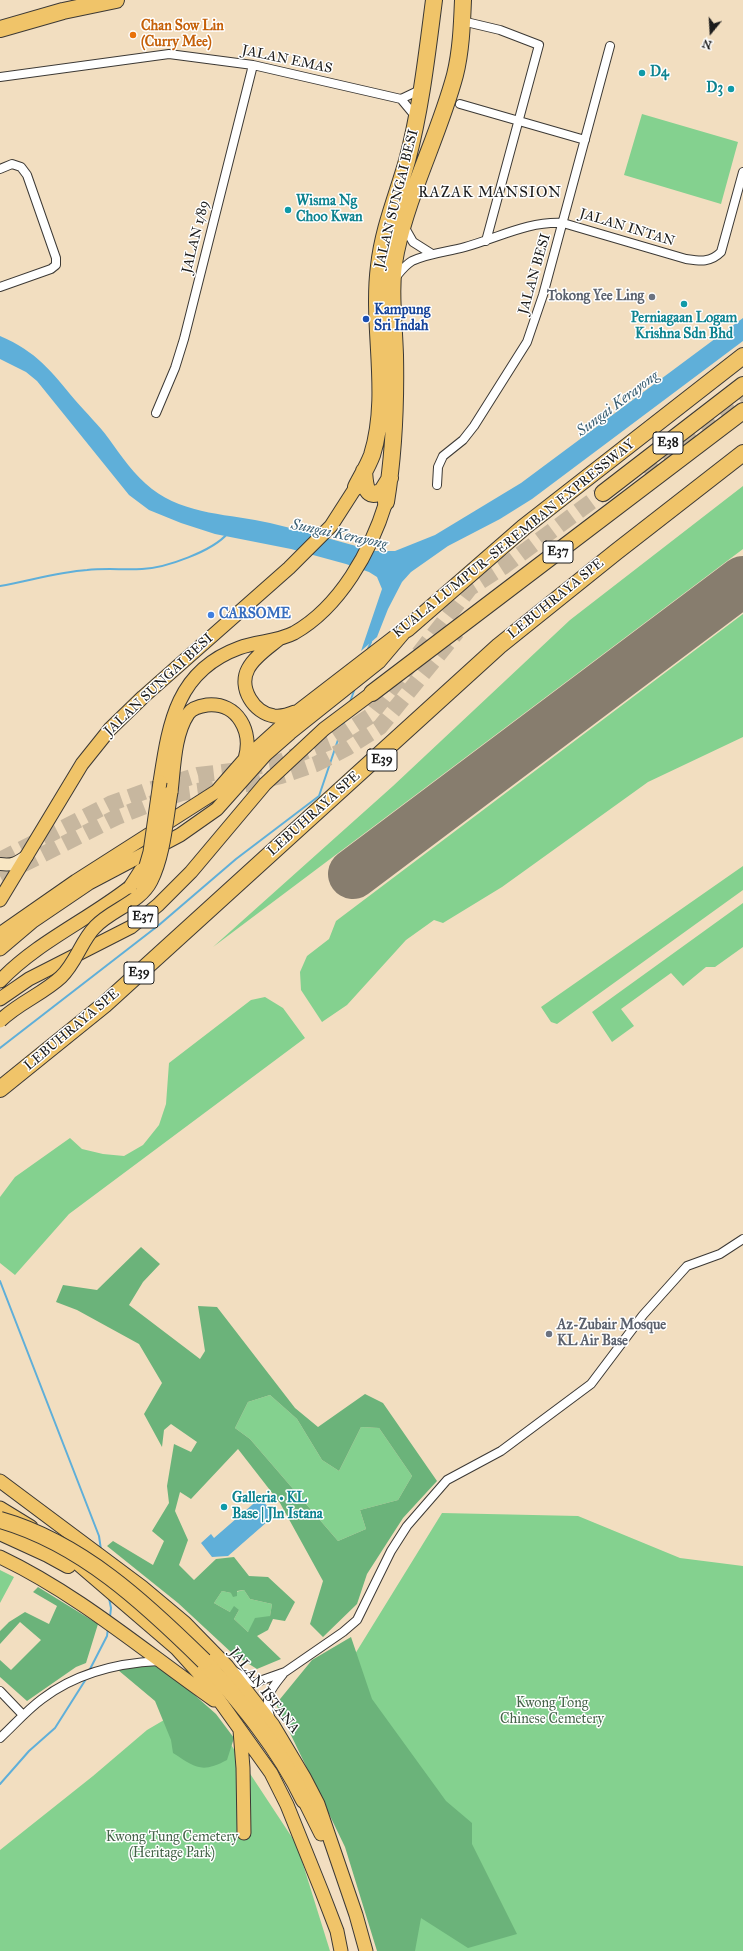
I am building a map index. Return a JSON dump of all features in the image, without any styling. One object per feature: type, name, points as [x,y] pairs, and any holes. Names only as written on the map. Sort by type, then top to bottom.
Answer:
[{"type":"highway","points":[[0,21],[70,0]]},
{"type":"highway","points":[[0,29],[64,11],[116,0]]},
{"type":"highway","points":[[429,0],[430,29]]},
{"type":"highway","points":[[430,29],[434,0]]},
{"type":"highway","name":"JALAN SUNGAI BESI","points":[[386,502],[390,478],[396,402],[393,281],[396,253],[414,188],[447,102],[456,73],[463,0]]},
{"type":"highway","name":"JALAN SUNGAI BESI","points":[[356,488],[371,456],[379,421],[380,395],[377,290],[379,266],[393,202],[406,161],[416,118],[422,88],[430,29]]},
{"type":"highway","name":"KUALA LUMPUR–SEREMBAN EXPRESSWAY","points":[[407,629],[524,527],[743,356]]},
{"type":"highway","points":[[738,389],[743,381]]},
{"type":"highway","name":"E38","points":[[603,493],[738,389]]},
{"type":"highway","name":"E37","points":[[372,693],[743,411]]},
{"type":"highway","name":"LEBUHRAYA SPE","points":[[0,1089],[104,1004],[498,646],[743,453]]},
{"type":"highway","name":"LEBUHRAYA SPE","points":[[0,1095],[109,1007],[502,651],[619,556],[743,460]]},
{"type":"highway","points":[[364,471],[365,487],[367,491],[373,494],[382,491],[390,478]]},
{"type":"highway","points":[[0,1520],[23,1527],[54,1540],[93,1565],[133,1596],[169,1627],[204,1661],[263,1732],[292,1775],[304,1800]]},
{"type":"highway","points":[[0,1532],[68,1565]]},
{"type":"main road","name":"JALAN SUNGAI BESI","points":[[0,900],[82,764],[110,729],[143,697],[289,568],[331,526],[356,488]]},
{"type":"main road","name":"JALAN SUNGAI BESI","points":[[279,639],[293,634],[307,625],[320,614],[344,586],[374,536],[386,502]]},
{"type":"main road","name":"KUALA LUMPUR–SEREMBAN EXPRESSWAY","points":[[0,934],[76,880],[217,791],[245,759],[297,712],[389,640],[407,629]]},
{"type":"main road","points":[[0,949],[33,921],[89,884],[180,835],[217,809],[266,754],[379,662],[407,629]]},
{"type":"main road","points":[[279,639],[254,661],[248,670],[245,686],[253,704],[264,712],[273,716],[283,717],[297,712]]},
{"type":"main road","points":[[126,904],[141,884],[150,852],[170,726],[179,698],[188,684],[202,670],[226,653],[249,644],[279,639]]},
{"type":"main road","name":"E37","points":[[0,999],[29,979],[131,927],[158,905],[191,872],[265,784],[324,729],[372,693]]},
{"type":"main road","points":[[0,1021],[63,976],[95,927],[144,892],[151,880],[158,862],[180,734],[189,713],[195,708],[212,704],[228,708],[234,712],[247,734],[248,750],[245,759]]},
{"type":"main road","points":[[0,981],[39,948],[101,909],[130,887],[140,872],[152,836]]},
{"type":"main road","points":[[0,1481],[46,1516]]},
{"type":"main road","points":[[0,1487],[46,1516]]},
{"type":"main road","points":[[0,1508],[34,1529],[139,1614],[176,1648],[204,1679],[270,1773],[287,1805],[337,1931],[341,1951]]},
{"type":"main road","name":"JALAN ISTANA","points":[[46,1516],[142,1587],[185,1623],[226,1666],[273,1725],[318,1804],[356,1915],[366,1951]]},
{"type":"main road","points":[[0,1557],[42,1578],[90,1609],[222,1705]]},
{"type":"main road","points":[[68,1565],[101,1584]]},
{"type":"main road","points":[[240,1730],[243,1768],[244,1833]]},
{"type":"main road","points":[[304,1800],[356,1915]]},
{"type":"street","points":[[462,22],[500,30],[539,45],[486,241]]},
{"type":"street","name":"JALAN BESI","points":[[437,485],[438,467],[443,456],[463,440],[474,426],[527,342],[543,295],[610,46]]},
{"type":"street","name":"JALAN EMAS","points":[[0,77],[169,54],[253,65],[401,99]]},
{"type":"street","name":"JALAN 1/89","points":[[156,413],[175,368],[184,339],[253,65]]},
{"type":"street","points":[[416,118],[401,99],[422,88]]},
{"type":"street","points":[[460,104],[585,140]]},
{"type":"street","points":[[0,169],[12,164],[21,167],[27,175],[56,258],[56,265],[51,270],[0,287]]},
{"type":"street","name":"JALAN INTAN","points":[[393,281],[411,262],[432,254],[445,253],[486,241],[531,224],[546,222],[563,223],[686,259],[704,262],[715,259],[721,252],[743,172]]},
{"type":"street","points":[[403,224],[407,234],[413,242],[421,249],[432,254]]},
{"type":"street","points":[[0,864],[10,866],[18,863],[27,856]]},
{"type":"street","points":[[0,886],[0,894]]},
{"type":"street","points":[[226,1666],[254,1683],[285,1672],[343,1632],[357,1620],[390,1551],[407,1526],[447,1480],[501,1451],[591,1384],[643,1315],[687,1266],[720,1254],[743,1239]]},
{"type":"street","points":[[132,1662],[140,1645]]},
{"type":"street","points":[[0,1738],[42,1698],[62,1686],[102,1670],[132,1662],[161,1660]]},
{"type":"street","points":[[273,1725],[267,1706],[267,1700],[274,1685],[285,1672]]},
{"type":"street","points":[[0,1691],[23,1715]]},
{"type":"green space","points":[[642,114],[738,142],[721,204],[624,175]]},
{"type":"green space","points":[[743,486],[743,549],[213,947],[393,786],[570,620]]},
{"type":"green space","points":[[743,614],[743,737],[648,782],[502,887],[443,923],[434,920],[406,940],[347,1005],[322,1022],[301,990],[300,972],[307,956],[329,939],[336,921]]},
{"type":"green space","points":[[743,866],[743,890],[557,1024],[551,1022],[541,1007]]},
{"type":"green space","points":[[743,903],[743,947],[715,967],[706,967],[683,986],[671,973],[621,1009],[634,1026],[612,1042],[592,1012]]},
{"type":"green space","points":[[265,997],[283,1008],[305,1038],[69,1214],[15,1275],[0,1263],[0,1197],[15,1177],[70,1138],[82,1149],[103,1154],[124,1156],[143,1145],[159,1125],[166,1104],[169,1063],[251,1000]]},
{"type":"green space","points":[[141,1247],[160,1264],[143,1282],[129,1305],[200,1359],[205,1351],[198,1306],[217,1307],[295,1408],[318,1427],[365,1394],[383,1403],[437,1481],[403,1518],[367,1574],[357,1604],[323,1637],[310,1624],[323,1581],[280,1503],[238,1449],[191,1499],[180,1492],[175,1511],[188,1540],[179,1565],[194,1580],[216,1559],[234,1557],[249,1576],[268,1577],[295,1602],[285,1621],[273,1619],[268,1630],[257,1636],[281,1659],[257,1669],[233,1654],[178,1603],[107,1546],[113,1541],[153,1565],[164,1541],[152,1531],[169,1503],[167,1486],[174,1444],[191,1452],[197,1442],[171,1424],[164,1430],[162,1447],[144,1414],[162,1383],[139,1344],[77,1310],[56,1302],[63,1285],[97,1290]],"holes":[[[270,1395],[297,1419],[322,1460],[339,1471],[361,1427],[379,1428],[412,1476],[398,1500],[360,1510],[366,1529],[338,1541],[250,1439],[235,1428],[248,1402]],[[244,1590],[250,1599],[272,1604],[270,1616],[255,1618],[248,1632],[234,1619],[239,1610],[234,1606],[230,1612],[214,1603],[222,1591],[231,1593],[233,1597],[237,1596],[237,1591]]]},
{"type":"green space","points":[[270,1395],[297,1419],[322,1460],[339,1471],[361,1427],[379,1428],[412,1476],[398,1500],[360,1510],[366,1529],[338,1541],[250,1439],[235,1428],[248,1402]]},
{"type":"green space","name":"Kwong Tong Chinese Cemetery","points":[[442,1513],[578,1516],[680,1558],[743,1566],[743,1951],[410,1951],[347,1667]]},
{"type":"green space","points":[[0,1570],[14,1577],[0,1603]]},
{"type":"green space","points":[[38,1587],[98,1624],[86,1663],[76,1667],[27,1701],[0,1677],[0,1660],[11,1670],[41,1640],[20,1622],[0,1644],[0,1631],[9,1622],[25,1612],[49,1624],[57,1606],[33,1592]]},
{"type":"green space","points":[[244,1590],[250,1599],[272,1604],[270,1616],[248,1632],[234,1619],[239,1610],[230,1612],[214,1603],[222,1591],[231,1593]]},
{"type":"green space","points":[[351,1637],[372,1699],[446,1801],[472,1823],[472,1844],[517,1934],[468,1948],[421,1918],[415,1951],[377,1951],[345,1847],[276,1704],[312,1660]]},
{"type":"green space","points":[[136,1664],[155,1666],[181,1683],[216,1714],[234,1738],[227,1760],[211,1767],[204,1768],[193,1765],[173,1753],[171,1740],[155,1701],[118,1670]]},
{"type":"green space","name":"Kwong Tung Cemetery (Heritage Park)","points":[[193,1703],[218,1725],[297,1845],[330,1951],[0,1951],[0,1850],[93,1776],[147,1730]]},
{"type":"water","points":[[743,318],[743,341],[532,499],[500,519],[448,546],[411,572],[402,582],[388,609],[377,637],[361,651],[382,589],[377,577],[369,572],[346,564],[291,549],[215,534],[181,523],[149,510],[129,495],[37,381],[26,372],[0,359],[0,336],[13,342],[33,355],[50,371],[101,429],[134,472],[146,484],[165,498],[194,509],[296,529],[375,551],[395,551],[435,535],[521,483]]},
{"type":"water","points":[[260,1498],[275,1515],[228,1556],[212,1557],[201,1543],[211,1534],[214,1538]]},
{"type":"waterway","points":[[0,586],[76,571],[152,568],[176,562],[201,552],[221,540],[228,533]]},
{"type":"waterway","points":[[367,651],[371,642]]},
{"type":"waterway","points":[[350,702],[355,688]]},
{"type":"waterway","points":[[0,1048],[159,925],[236,859],[319,796],[344,722]]},
{"type":"waterway","points":[[0,1281],[99,1536],[101,1550]]},
{"type":"waterway","points":[[109,1598],[111,1608],[110,1617]]},
{"type":"waterway","points":[[89,1671],[107,1636],[108,1628]]},
{"type":"waterway","points":[[0,1784],[29,1751],[55,1728],[86,1679]]},
{"type":"runway","points":[[353,874],[743,581]]},
{"type":"tunnel","points":[[646,475],[743,397]]},
{"type":"tunnel","points":[[0,860],[112,803],[198,775],[240,770],[277,763],[332,741],[370,716],[470,588],[503,567],[603,493]]},
{"type":"tunnel","points":[[0,876],[117,817],[153,803],[182,793],[247,784],[281,776],[316,764],[347,748],[380,727],[457,632]]},
{"type":"place","name":"Chan Sow Lin (Curry Mee)","points":[[133,35]]},
{"type":"place","name":"D4","points":[[642,73]]},
{"type":"place","name":"D3","points":[[731,89]]},
{"type":"place","name":"Wisma Ng Choo Kwan","points":[[288,210]]},
{"type":"place","name":"Tokong Yee Ling","points":[[652,297]]},
{"type":"place","name":"Perniagaan Logam Krishna Sdn Bhd","points":[[684,304]]},
{"type":"place","name":"Kampung Sri Indah","points":[[366,319]]},
{"type":"place","name":"CARSOME","points":[[211,615]]},
{"type":"place","name":"Az-Zubair Mosque KL Air Base","points":[[549,1334]]},
{"type":"place","name":"Galleria • KL Base | Jln Istana","points":[[224,1507]]},
{"type":"district","name":"RAZAK MANSION","points":[[490,193]]},
{"type":"water label","name":"Sungai Kerayong","points":[[618,404]]},
{"type":"water label","name":"Sungai Kerayong","points":[[339,535]]}]
